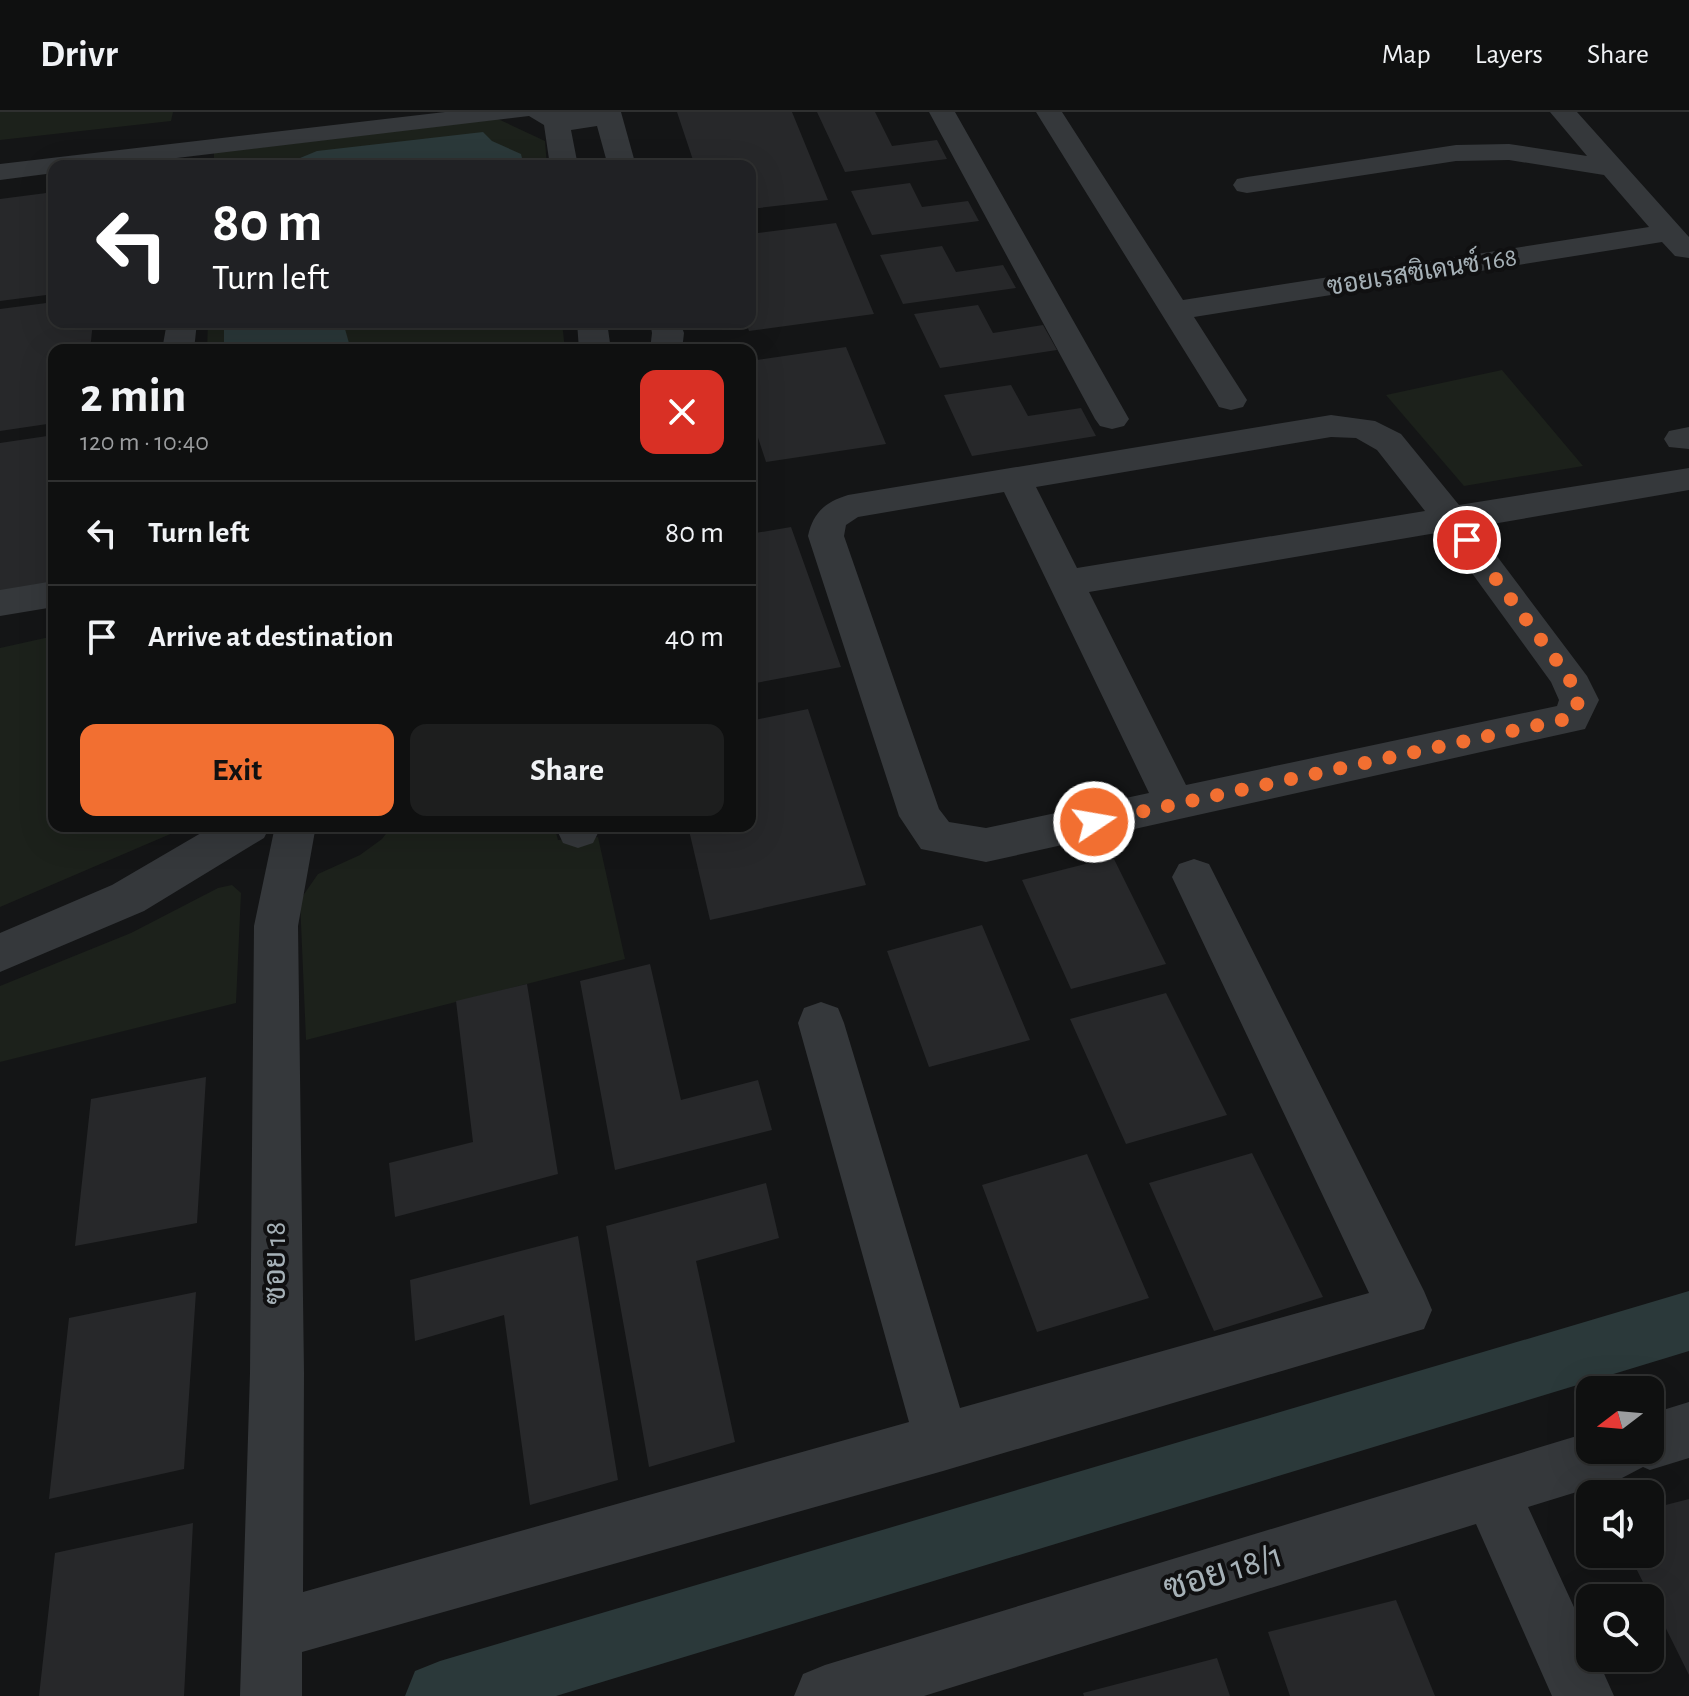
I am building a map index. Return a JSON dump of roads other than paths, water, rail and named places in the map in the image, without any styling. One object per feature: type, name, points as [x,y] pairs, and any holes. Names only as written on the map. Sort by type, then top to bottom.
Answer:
[{"type":"street","points":[[76,160],[351,112]]},
{"type":"street","points":[[0,153],[204,140],[519,112]]},
{"type":"street","points":[[562,160],[547,116],[578,122],[608,112],[620,160]]},
{"type":"street","points":[[942,112],[1112,419]]},
{"type":"street","points":[[1049,112],[1231,400]]},
{"type":"street","points":[[1563,112],[1674,227],[1689,255]]},
{"type":"street","points":[[1247,185],[1484,151],[1614,168]]},
{"type":"street","points":[[0,172],[48,164]]},
{"type":"street","name":"ซอยเรสซิเดนซ์ 168","points":[[1175,311],[1674,227]]},
{"type":"street","points":[[1331,426],[1363,428],[1389,442],[1450,518],[1568,676],[1579,700],[1571,718],[986,845],[936,837],[920,816],[826,536],[829,520],[848,507],[1331,426]]},
{"type":"street","points":[[1015,479],[1175,804]]},
{"type":"street","points":[[1066,583],[1689,479]]},
{"type":"street","points":[[0,603],[48,595]]},
{"type":"street","points":[[0,953],[274,832]]},
{"type":"street","name":"ซอย 18","points":[[271,1667],[277,1373],[276,926],[285,832]]},
{"type":"street","points":[[271,1667],[943,1443],[1405,1310],[1194,877]]},
{"type":"street","points":[[821,1023],[943,1443]]},
{"type":"street","points":[[1664,1438],[1689,1430]]},
{"type":"street","name":"ซอย 18/1","points":[[825,1696],[928,1681],[1490,1489],[1576,1464]]},
{"type":"street","points":[[1490,1489],[1583,1696]]},
{"type":"waterway","points":[[440,1696],[1689,1321]]}]
